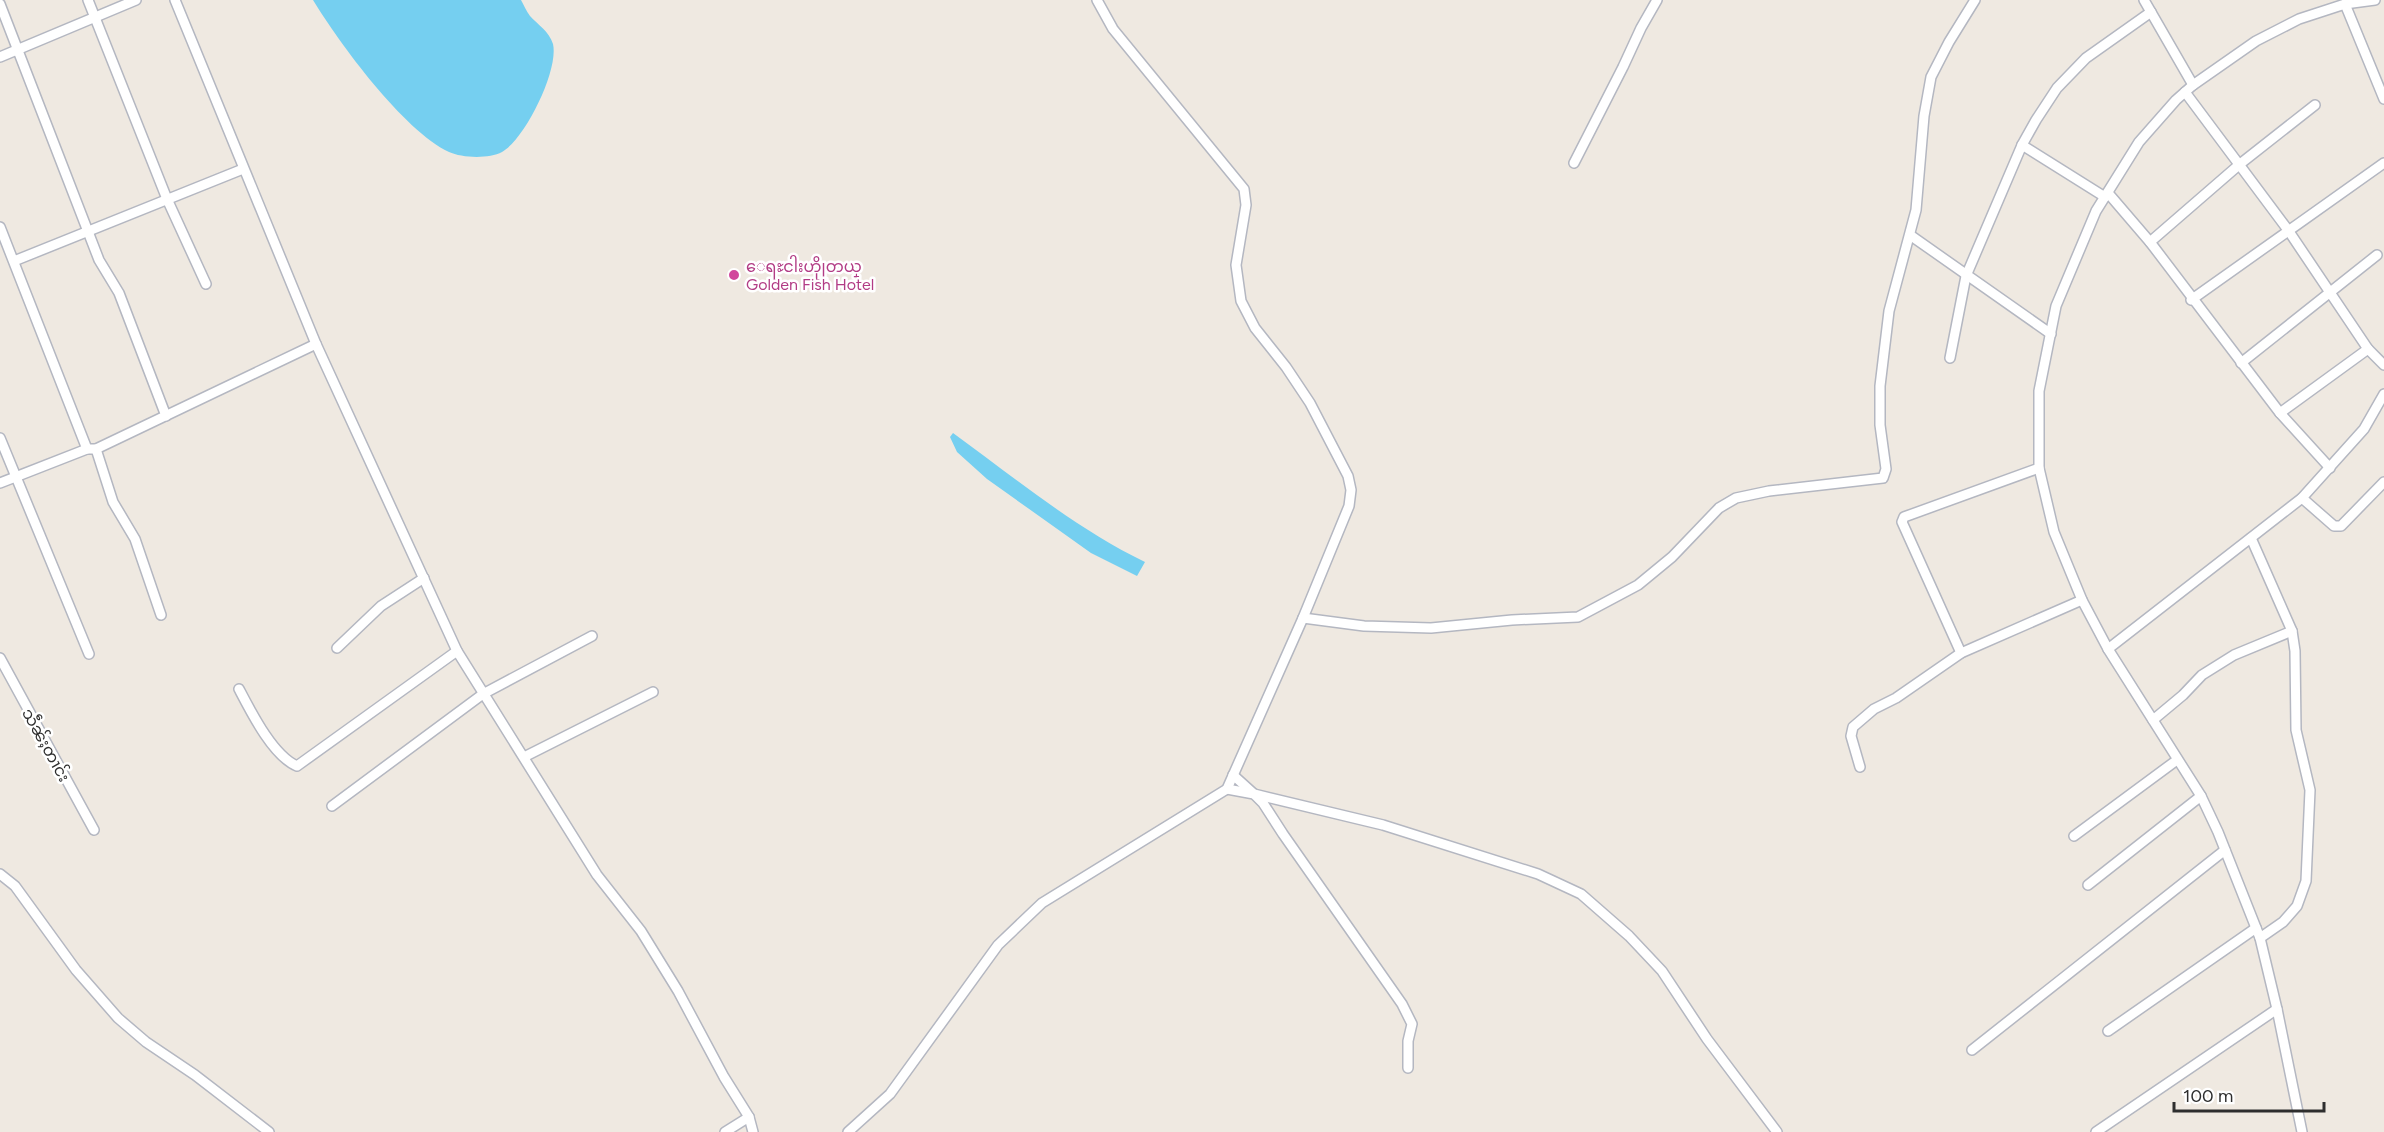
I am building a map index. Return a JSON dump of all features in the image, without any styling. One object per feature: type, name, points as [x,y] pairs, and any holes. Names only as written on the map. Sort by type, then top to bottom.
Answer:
[{"type":"street","points":[[88,0],[167,199],[206,284]]},
{"type":"street","points":[[0,57],[136,0]]},
{"type":"street","points":[[175,0],[316,344],[457,651],[597,875],[641,931],[678,991],[724,1077],[749,1116],[753,1132]]},
{"type":"street","points":[[848,1132],[890,1094],[998,945],[1042,903],[1227,789],[1303,618],[1349,506],[1351,490],[1348,476],[1310,403],[1286,367],[1255,328],[1241,301],[1236,265],[1246,205],[1244,189],[1113,29],[1097,0]]},
{"type":"street","points":[[1574,163],[1657,0]]},
{"type":"street","points":[[1303,618],[1364,626],[1431,628],[1512,620],[1578,617],[1638,585],[1672,557],[1719,508],[1736,498],[1769,491],[1883,478],[1886,469],[1880,425],[1880,386],[1889,310],[1916,210],[1924,116],[1931,77],[1975,0]]},
{"type":"street","points":[[2144,0],[2189,88],[2368,349],[2384,365]]},
{"type":"street","points":[[2302,1132],[2260,938],[2225,850],[2201,796],[2108,649],[2082,600],[2054,532],[2039,468],[2039,391],[2056,306],[2097,211],[2139,142],[2189,88],[2256,40],[2299,19],[2345,4],[2375,0]]},
{"type":"street","points":[[0,4],[99,260],[118,292],[166,416]]},
{"type":"street","points":[[2345,4],[2384,99]]},
{"type":"street","points":[[1950,358],[1966,276],[2022,145],[2057,88],[2086,58],[2151,12]]},
{"type":"street","points":[[2150,242],[2240,164],[2314,105]]},
{"type":"street","points":[[2022,145],[2106,195],[2150,242],[2280,413],[2330,468]]},
{"type":"street","points":[[2192,300],[2384,163]]},
{"type":"street","points":[[14,261],[243,169]]},
{"type":"street","points":[[0,226],[113,502],[135,539],[161,615]]},
{"type":"street","points":[[1910,235],[2051,334]]},
{"type":"street","points":[[2241,363],[2377,255]]},
{"type":"street","points":[[0,483],[91,449],[166,416],[316,344]]},
{"type":"street","points":[[2280,413],[2368,349]]},
{"type":"street","points":[[2108,649],[2302,498],[2364,429],[2384,394]]},
{"type":"street","points":[[0,438],[88,654]]},
{"type":"street","points":[[1961,653],[1902,522],[1904,517],[2039,468]]},
{"type":"street","points":[[2302,498],[2334,526],[2341,526],[2384,482]]},
{"type":"street","points":[[2251,538],[2292,631],[2295,651],[2296,730],[2310,790],[2306,881],[2297,906],[2283,922],[2260,938]]},
{"type":"street","points":[[338,648],[381,606],[424,578]]},
{"type":"street","points":[[1860,767],[1851,736],[1852,727],[1874,709],[1896,698],[1961,653],[2082,600]]},
{"type":"street","points":[[2153,720],[2183,695],[2202,675],[2234,655],[2292,631]]},
{"type":"street","points":[[332,806],[483,694],[592,636]]},
{"type":"street","points":[[239,689],[261,730],[290,763],[297,766],[457,651]]},
{"type":"street","name":"သဵၼ်ႈတၢင်း","points":[[0,658],[94,831]]},
{"type":"street","points":[[524,757],[653,692]]},
{"type":"street","points":[[2074,836],[2177,760]]},
{"type":"street","points":[[1233,775],[1263,802],[1282,834],[1402,1004],[1412,1024],[1408,1041],[1408,1068]]},
{"type":"street","points":[[1227,789],[1383,825],[1538,874],[1581,894],[1629,936],[1662,971],[1707,1040],[1777,1132]]},
{"type":"street","points":[[2088,885],[2201,796]]},
{"type":"street","points":[[1972,1050],[2225,850]]},
{"type":"street","points":[[0,874],[15,886],[76,970],[118,1018],[146,1042],[269,1132]]},
{"type":"street","points":[[2108,1031],[2256,928]]},
{"type":"street","points":[[2096,1132],[2277,1010]]},
{"type":"street","points":[[725,1132],[749,1116]]},
{"type":"water","points":[[313,0],[521,0],[553,44],[551,70],[546,86],[521,133],[502,152],[476,157],[449,152],[431,141],[393,106],[356,62]]},
{"type":"water","points":[[953,433],[1070,518],[1119,549],[1145,562],[1137,576],[1091,553],[987,479],[957,452],[950,437]]},
{"type":"place","name":"ေရႊငါးဟိုုတယ္ Golden Fish Hotel","points":[[734,275]]}]
